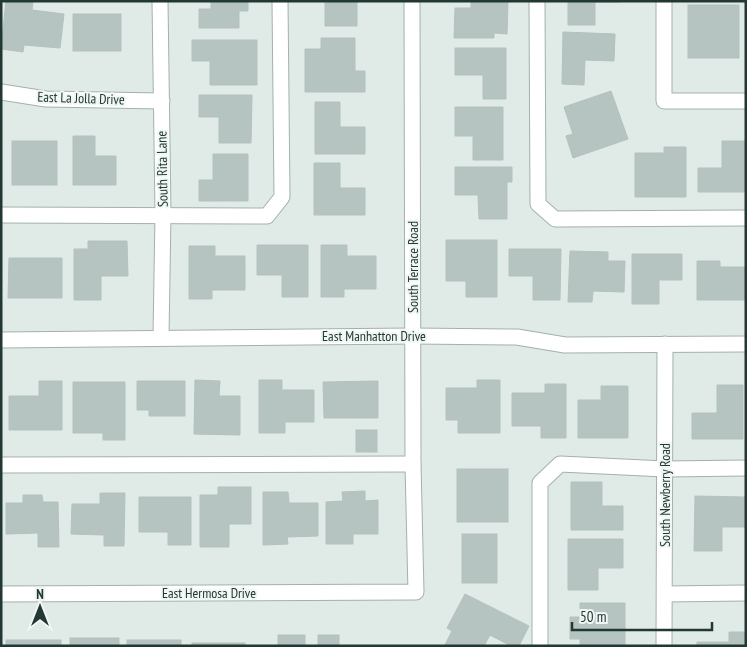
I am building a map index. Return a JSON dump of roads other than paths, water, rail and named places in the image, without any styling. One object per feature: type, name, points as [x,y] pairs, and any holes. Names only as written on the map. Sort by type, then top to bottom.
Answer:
[{"type":"street","name":"South Rita Lane","points":[[160,1],[163,214],[161,337]]},
{"type":"street","points":[[1,215],[163,214],[267,216],[282,197],[280,1]]},
{"type":"street","name":"South Terrace Road","points":[[412,1],[413,464],[416,592]]},
{"type":"street","points":[[537,1],[538,204],[555,219],[746,218]]},
{"type":"street","points":[[664,1],[664,101],[746,101]]},
{"type":"street","name":"East La Jolla Drive","points":[[1,92],[46,99],[162,101]]},
{"type":"street","name":"East Manhatton Drive","points":[[1,340],[413,336],[517,337],[565,344],[746,344]]},
{"type":"street","name":"South Newberry Road","points":[[664,646],[665,344]]},
{"type":"street","points":[[1,465],[413,464]]},
{"type":"street","points":[[540,646],[540,483],[560,464],[665,468],[746,468]]},
{"type":"street","name":"East Hermosa Drive","points":[[1,594],[416,592]]},
{"type":"street","points":[[665,594],[746,593]]}]
